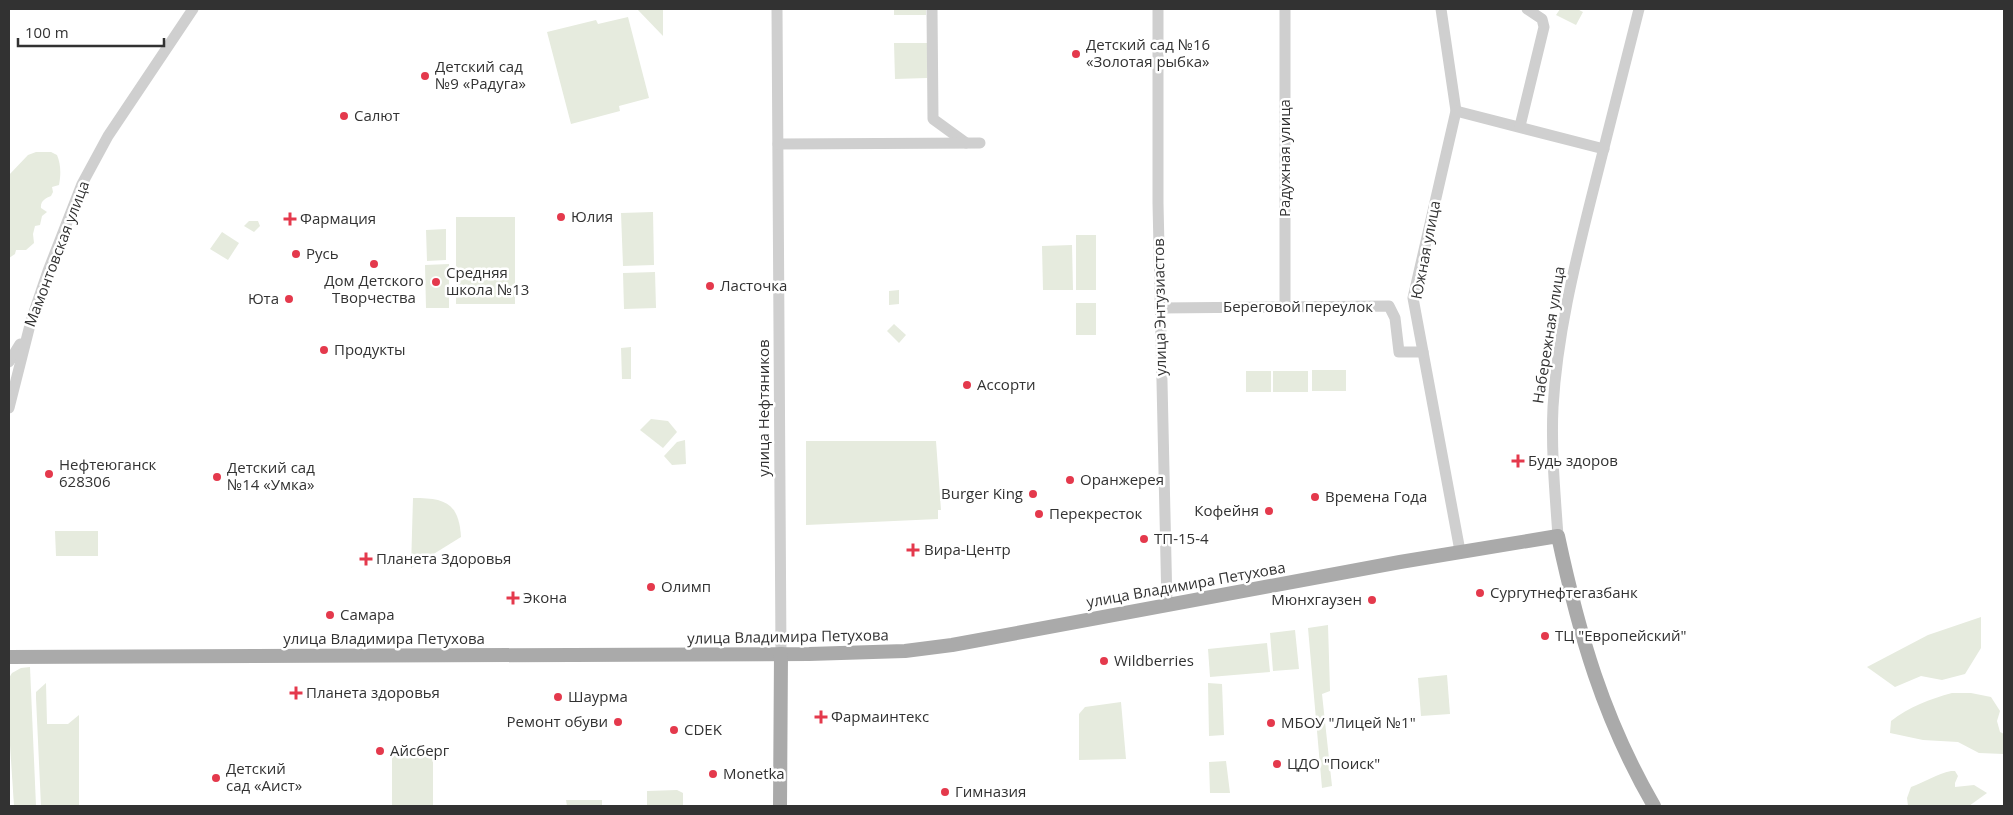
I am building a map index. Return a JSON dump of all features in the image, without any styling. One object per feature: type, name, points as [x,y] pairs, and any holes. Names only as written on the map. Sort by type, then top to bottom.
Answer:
[{"type":"main road","name":"улица Владимира Петухова","points":[[9,657],[885,653],[924,649],[1460,551],[1558,536]]},
{"type":"main road","name":"Набережная улица","points":[[1558,536],[1587,653],[1602,698],[1624,752],[1654,806]]},
{"type":"main road","name":"улица Нефтяников","points":[[780,654],[780,806]]},
{"type":"street","name":"Мамонтовская улица","points":[[9,408],[27,332],[48,271],[82,184],[108,136],[193,9]]},
{"type":"street","name":"улица Нефтяников","points":[[777,9],[780,654]]},
{"type":"street","points":[[932,9],[933,119],[966,143]]},
{"type":"street","name":"улица Энтузиастов","points":[[1158,9],[1158,203],[1167,605]]},
{"type":"street","name":"Радужная улица","points":[[1285,9],[1285,306]]},
{"type":"street","name":"Южная улица","points":[[1441,9],[1456,111],[1413,298],[1460,551]]},
{"type":"street","points":[[1520,126],[1544,28],[1542,19],[1527,9]]},
{"type":"street","name":"Набережная улица","points":[[1558,536],[1553,464],[1556,378],[1574,270],[1639,9]]},
{"type":"street","points":[[1456,111],[1604,149]]},
{"type":"street","points":[[778,144],[980,143]]},
{"type":"street","name":"Береговой переулок","points":[[1160,308],[1389,306],[1395,318],[1399,352],[1423,352]]},
{"type":"street","points":[[9,362],[27,332]]},
{"type":"shaded area","points":[[637,9],[663,9],[663,36]]},
{"type":"shaded area","points":[[894,9],[926,9],[926,15],[894,15]]},
{"type":"shaded area","points":[[1560,9],[1577,9],[1583,12],[1576,25],[1556,15]]},
{"type":"shaded area","points":[[628,17],[649,98],[619,106],[620,111],[571,124],[547,32],[596,20],[598,24]]},
{"type":"shaded area","points":[[894,43],[927,43],[927,78],[895,79]]},
{"type":"shaded area","points":[[36,152],[51,152],[57,155],[60,170],[59,185],[52,187],[53,192],[51,196],[41,203],[41,208],[47,212],[42,216],[40,225],[35,226],[33,234],[34,243],[26,250],[16,250],[15,254],[9,258],[9,175],[28,155]]},
{"type":"shaded area","points":[[653,212],[654,265],[623,266],[621,213]]},
{"type":"shaded area","points":[[456,217],[515,217],[515,304],[456,304]]},
{"type":"shaded area","points":[[249,221],[258,221],[260,226],[254,232],[244,226]]},
{"type":"shaded area","points":[[446,229],[446,260],[427,261],[426,230]]},
{"type":"shaded area","points":[[222,232],[239,243],[228,260],[210,249]]},
{"type":"shaded area","points":[[1076,235],[1096,235],[1096,290],[1076,290]]},
{"type":"shaded area","points":[[1072,245],[1073,290],[1043,290],[1042,246]]},
{"type":"shaded area","points":[[449,264],[449,308],[426,308],[425,265]]},
{"type":"shaded area","points":[[655,272],[656,308],[624,309],[623,273]]},
{"type":"shaded area","points":[[899,290],[899,304],[889,305],[889,291]]},
{"type":"shaded area","points":[[1076,303],[1096,303],[1096,335],[1076,335]]},
{"type":"shaded area","points":[[894,324],[906,335],[899,343],[887,331]]},
{"type":"shaded area","points":[[631,347],[631,379],[622,379],[621,348]]},
{"type":"shaded area","points":[[1312,370],[1346,370],[1346,391],[1312,391]]},
{"type":"shaded area","points":[[1246,371],[1271,371],[1271,392],[1246,392]]},
{"type":"shaded area","points":[[1273,371],[1308,371],[1308,392],[1273,392]]},
{"type":"shaded area","points":[[651,419],[668,421],[677,432],[663,448],[640,430]]},
{"type":"shaded area","points":[[685,440],[686,464],[672,465],[664,456],[677,442]]},
{"type":"shaded area","points":[[806,441],[936,441],[941,510],[938,510],[938,519],[806,525]]},
{"type":"shaded area","points":[[413,498],[433,499],[448,504],[457,516],[461,537],[411,568]]},
{"type":"shaded area","points":[[55,531],[98,531],[98,556],[56,556]]},
{"type":"shaded area","points":[[1981,617],[1981,648],[1965,674],[1942,680],[1921,676],[1895,687],[1867,667],[1928,635]]},
{"type":"shaded area","points":[[1328,625],[1330,691],[1322,694],[1332,786],[1322,788],[1308,628]]},
{"type":"shaded area","points":[[1295,630],[1299,669],[1273,671],[1270,633]]},
{"type":"shaded area","points":[[1267,643],[1270,672],[1210,677],[1208,649]]},
{"type":"shaded area","points":[[30,667],[36,806],[14,806],[9,730],[9,678],[12,673],[21,668]]},
{"type":"shaded area","points":[[1447,675],[1450,714],[1421,716],[1418,678]]},
{"type":"shaded area","points":[[46,683],[47,724],[68,724],[79,715],[79,806],[41,806],[36,692]]},
{"type":"shaded area","points":[[1208,683],[1222,684],[1224,735],[1209,736]]},
{"type":"shaded area","points":[[1952,693],[1971,693],[1991,697],[2000,711],[1997,721],[2000,732],[2004,734],[2004,754],[1979,753],[1958,742],[1923,740],[1890,733],[1891,721],[1898,716],[1920,704]]},
{"type":"shaded area","points":[[1121,702],[1126,759],[1079,760],[1079,714],[1085,707]]},
{"type":"shaded area","points":[[392,750],[433,750],[433,806],[392,806]]},
{"type":"shaded area","points":[[1226,761],[1230,793],[1210,793],[1209,762]]},
{"type":"shaded area","points":[[1955,771],[1958,776],[1955,787],[1974,785],[1987,793],[1969,806],[1908,806],[1907,798],[1911,787]]},
{"type":"shaded area","points":[[677,790],[683,793],[683,806],[647,806],[647,791]]},
{"type":"shaded area","points":[[566,800],[602,800],[602,806],[567,806]]},
{"type":"place","name":"Детский сад №16 «Золотая рыбка»","points":[[1076,54]]},
{"type":"place","name":"Детский сад №9 «Радуга»","points":[[425,76]]},
{"type":"place","name":"Салют","points":[[344,116]]},
{"type":"place","name":"Юлия","points":[[561,217]]},
{"type":"place","name":"Фармация","points":[[290,219]]},
{"type":"place","name":"Русь","points":[[296,254]]},
{"type":"place","name":"Дом Детского Творчества","points":[[374,264]]},
{"type":"place","name":"Средняя школа №13","points":[[436,282]]},
{"type":"place","name":"Ласточка","points":[[710,286]]},
{"type":"place","name":"Юта","points":[[289,299]]},
{"type":"place","name":"Продукты","points":[[324,350]]},
{"type":"place","name":"Ассорти","points":[[967,385]]},
{"type":"place","name":"Будь здоров","points":[[1518,461]]},
{"type":"place","name":"Нефтеюганск 628306","points":[[49,474]]},
{"type":"place","name":"Детский сад №14 «Умка»","points":[[217,477]]},
{"type":"place","name":"Оранжерея","points":[[1070,480]]},
{"type":"place","name":"Burger King","points":[[1033,494]]},
{"type":"place","name":"Времена Года","points":[[1315,497]]},
{"type":"place","name":"Кофейня","points":[[1269,511]]},
{"type":"place","name":"Перекресток","points":[[1039,514]]},
{"type":"place","name":"ТП-15-4","points":[[1144,539]]},
{"type":"place","name":"Вира-Центр","points":[[913,550]]},
{"type":"place","name":"Планета Здоровья","points":[[366,559]]},
{"type":"place","name":"Олимп","points":[[651,587]]},
{"type":"place","name":"Сургутнефтегазбанк","points":[[1480,593]]},
{"type":"place","name":"Экона","points":[[513,598]]},
{"type":"place","name":"Мюнхгаузен","points":[[1372,600]]},
{"type":"place","name":"Самара","points":[[330,615]]},
{"type":"place","name":"ТЦ \"Европейский\"","points":[[1545,636]]},
{"type":"place","name":"Wildberries","points":[[1104,661]]},
{"type":"place","name":"Планета здоровья","points":[[296,693]]},
{"type":"place","name":"Шаурма","points":[[558,697]]},
{"type":"place","name":"Фармаинтекс","points":[[821,717]]},
{"type":"place","name":"Ремонт обуви","points":[[618,722]]},
{"type":"place","name":"МБОУ \"Лицей №1\"","points":[[1271,723]]},
{"type":"place","name":"CDEK","points":[[674,730]]},
{"type":"place","name":"Айсберг","points":[[380,751]]},
{"type":"place","name":"ЦДО \"Поиск\"","points":[[1277,764]]},
{"type":"place","name":"Monetka","points":[[713,774]]},
{"type":"place","name":"Детский сад «Аист»","points":[[216,778]]},
{"type":"place","name":"Гимназия","points":[[945,792]]}]
